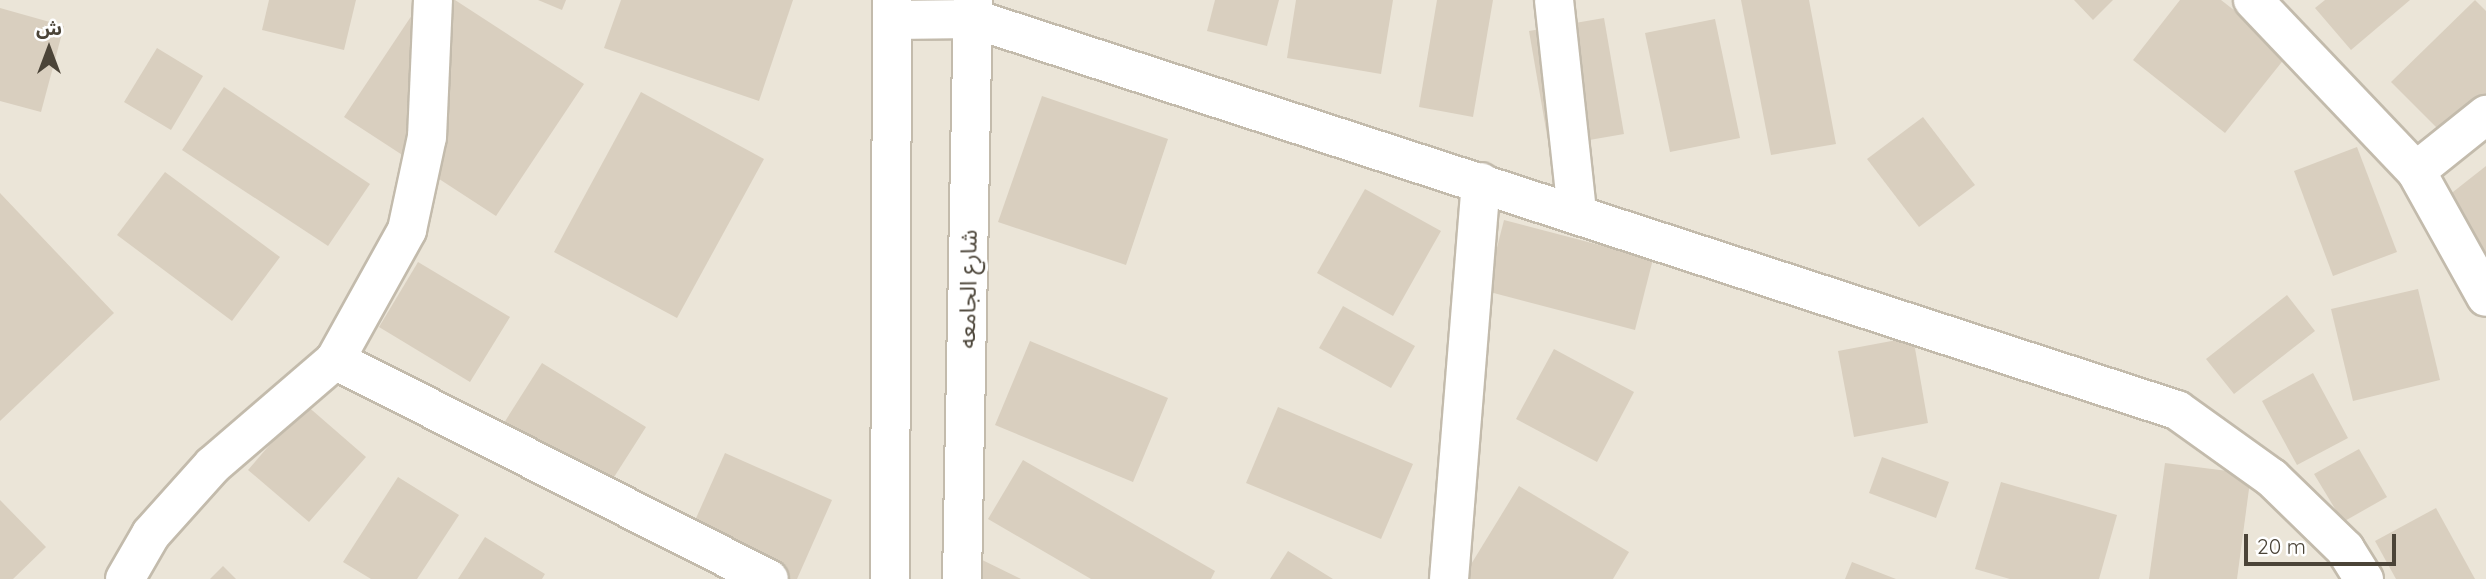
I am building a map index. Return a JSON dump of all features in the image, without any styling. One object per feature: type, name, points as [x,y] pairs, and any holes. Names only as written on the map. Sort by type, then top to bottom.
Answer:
[{"type":"street","points":[[125,579],[151,534],[213,465],[335,360],[407,230],[427,137],[433,0]]},
{"type":"street","points":[[1554,0],[1577,211]]},
{"type":"street","points":[[2253,0],[2416,171],[2486,297]]},
{"type":"street","points":[[890,579],[892,10],[974,9],[1481,182],[1577,211],[2177,410],[2272,478],[2345,549],[2364,579]]},
{"type":"street","name":"شارع الجامعه","points":[[962,579],[974,9]]},
{"type":"street","points":[[2416,171],[2486,115]]},
{"type":"street","points":[[1449,579],[1481,182]]},
{"type":"street","points":[[335,360],[769,579]]},
{"type":"shaded area","points":[[0,0],[2486,0],[2486,579],[0,579]]},
{"type":"building","points":[[269,0],[356,0],[344,50],[262,30]]},
{"type":"building","points":[[422,0],[455,0],[584,84],[496,216],[344,117]]},
{"type":"building","points":[[538,0],[566,0],[562,10]]},
{"type":"building","points":[[621,0],[793,0],[759,101],[604,48]]},
{"type":"building","points":[[1215,0],[1279,0],[1267,46],[1207,31]]},
{"type":"building","points":[[1296,0],[1393,0],[1381,74],[1287,58]]},
{"type":"building","points":[[1437,0],[1493,0],[1473,117],[1419,107]]},
{"type":"building","points":[[1741,0],[1809,0],[1836,144],[1771,155]]},
{"type":"building","points":[[2074,0],[2113,0],[2093,20]]},
{"type":"building","points":[[2180,0],[2221,0],[2289,53],[2225,133],[2133,60]]},
{"type":"building","points":[[2325,0],[2410,0],[2351,50],[2315,8]]},
{"type":"building","points":[[2475,0],[2486,11],[2486,117],[2456,147],[2391,82]]},
{"type":"building","points":[[0,8],[64,26],[41,112],[0,101]]},
{"type":"building","points":[[1604,18],[1624,134],[1549,147],[1529,31]]},
{"type":"building","points":[[1715,19],[1740,138],[1670,152],[1645,33]]},
{"type":"building","points":[[157,48],[203,76],[171,130],[124,102]]},
{"type":"building","points":[[224,87],[370,184],[328,246],[182,150]]},
{"type":"building","points":[[641,92],[764,159],[677,318],[554,252]]},
{"type":"building","points":[[1042,96],[1168,139],[1126,265],[998,222]]},
{"type":"building","points":[[1923,117],[1975,185],[1919,227],[1867,159]]},
{"type":"building","points":[[2357,147],[2397,252],[2333,276],[2294,171]]},
{"type":"building","points":[[2486,166],[2486,261],[2439,203]]},
{"type":"building","points":[[165,172],[280,257],[232,321],[117,235]]},
{"type":"building","points":[[1365,189],[1441,231],[1393,316],[1317,273]]},
{"type":"building","points":[[0,193],[114,313],[0,421]]},
{"type":"building","points":[[1504,220],[1653,259],[1635,330],[1486,291]]},
{"type":"building","points":[[418,262],[510,317],[470,382],[379,327]]},
{"type":"building","points":[[2418,289],[2440,380],[2353,401],[2331,309]]},
{"type":"building","points":[[2287,295],[2315,331],[2234,394],[2206,359]]},
{"type":"building","points":[[1343,306],[1415,346],[1391,388],[1319,348]]},
{"type":"building","points":[[1913,337],[1928,423],[1854,437],[1838,351]]},
{"type":"building","points":[[1030,341],[1168,398],[1133,482],[995,425]]},
{"type":"building","points":[[1554,349],[1634,392],[1597,462],[1516,419]]},
{"type":"building","points":[[542,363],[646,427],[593,510],[490,445]]},
{"type":"building","points":[[2313,373],[2348,438],[2297,465],[2262,401]]},
{"type":"building","points":[[305,404],[366,457],[309,522],[248,470]]},
{"type":"building","points":[[1278,407],[1413,464],[1381,539],[1246,483]]},
{"type":"building","points":[[2359,449],[2387,497],[2343,522],[2314,474]]},
{"type":"building","points":[[725,453],[832,500],[797,579],[741,579],[681,552]]},
{"type":"building","points":[[1882,457],[1949,482],[1936,518],[1869,493]]},
{"type":"building","points":[[1023,460],[1215,571],[1211,579],[1091,579],[988,519]]},
{"type":"building","points":[[2165,463],[2251,474],[2237,579],[2149,579]]},
{"type":"building","points":[[398,477],[459,515],[417,579],[371,579],[343,562]]},
{"type":"building","points":[[2001,482],[2117,515],[2099,579],[2010,579],[1975,569]]},
{"type":"building","points":[[1519,486],[1629,552],[1613,579],[1462,579]]},
{"type":"building","points":[[0,500],[46,547],[13,579],[0,579]]},
{"type":"building","points":[[2436,508],[2475,579],[2396,579],[2375,541]]},
{"type":"building","points":[[485,537],[545,574],[542,579],[458,579]]},
{"type":"building","points":[[1288,551],[1333,579],[1270,579]]},
{"type":"building","points":[[972,555],[1021,579],[971,579]]},
{"type":"building","points":[[1852,562],[1896,579],[1845,579]]},
{"type":"building","points":[[223,566],[236,579],[210,579]]}]
